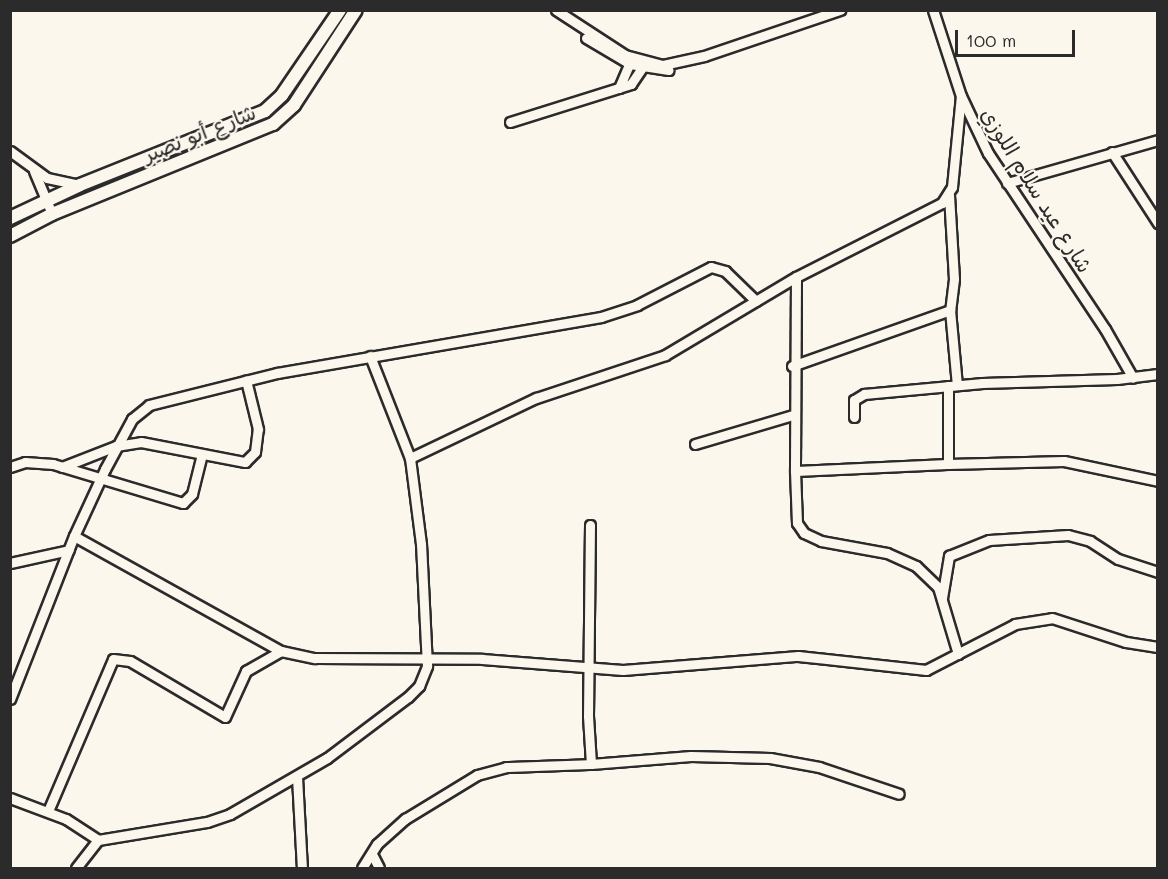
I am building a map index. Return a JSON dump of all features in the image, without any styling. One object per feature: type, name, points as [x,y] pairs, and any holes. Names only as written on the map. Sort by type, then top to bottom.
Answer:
[{"type":"main road","name":"شارع أبو نصير","points":[[10,218],[80,185],[265,111],[282,95],[340,10]]},
{"type":"main road","name":"شارع أبو نصير","points":[[10,236],[52,214],[273,124],[294,105],[356,10]]},
{"type":"street","points":[[548,10],[631,62],[670,70],[840,10]]},
{"type":"street","points":[[556,10],[631,62]]},
{"type":"street","name":"شارع عيد سلام اللوزي","points":[[933,10],[961,96],[1007,183],[1105,329],[1133,378]]},
{"type":"street","points":[[619,88],[631,62]]},
{"type":"street","points":[[510,122],[619,88],[635,81],[644,66]]},
{"type":"street","points":[[948,464],[953,386],[950,310],[954,279],[949,195],[961,96]]},
{"type":"street","points":[[1007,183],[1158,140]]},
{"type":"street","points":[[10,151],[52,180],[80,185]]},
{"type":"street","points":[[1112,152],[1158,223]]},
{"type":"street","points":[[34,169],[52,214]]},
{"type":"street","points":[[410,458],[536,398],[665,356],[796,277],[929,211],[949,195]]},
{"type":"street","points":[[10,699],[74,536],[132,419],[149,405],[246,380],[370,356],[601,317],[637,306],[711,267],[725,271],[756,301]]},
{"type":"street","points":[[796,277],[792,366],[797,523],[804,533],[821,541],[887,554],[916,566],[938,587],[958,654]]},
{"type":"street","points":[[792,366],[950,310]]},
{"type":"street","points":[[10,798],[48,811],[98,840],[217,819],[297,777],[414,691],[424,677],[427,659],[422,544],[410,458],[370,356]]},
{"type":"street","points":[[854,417],[854,402],[859,395],[953,386],[1133,378],[1158,374]]},
{"type":"street","points":[[62,467],[117,446],[153,442],[235,463],[245,462],[255,452],[258,424],[246,380]]},
{"type":"street","points":[[695,444],[793,415]]},
{"type":"street","points":[[10,466],[25,462],[62,467],[183,503],[192,494],[202,454]]},
{"type":"street","points":[[795,471],[1065,461],[1158,481]]},
{"type":"street","points":[[590,525],[591,764]]},
{"type":"street","points":[[941,601],[949,556],[989,540],[1068,535],[1090,541],[1118,560],[1158,572]]},
{"type":"street","points":[[74,536],[281,651],[315,658],[427,659],[590,668],[682,667],[798,656],[917,671],[935,667],[1015,624],[1053,618],[1126,642],[1158,647]]},
{"type":"street","points":[[10,563],[69,550]]},
{"type":"street","points":[[48,811],[113,659],[130,661],[225,717],[246,672],[281,651]]},
{"type":"street","points":[[379,868],[373,856],[373,849],[405,819],[477,775],[506,767],[591,764],[691,756],[770,758],[819,767],[899,794]]},
{"type":"street","points":[[297,777],[302,868]]},
{"type":"street","points":[[76,868],[98,840]]},
{"type":"street","points":[[362,868],[373,856]]}]
